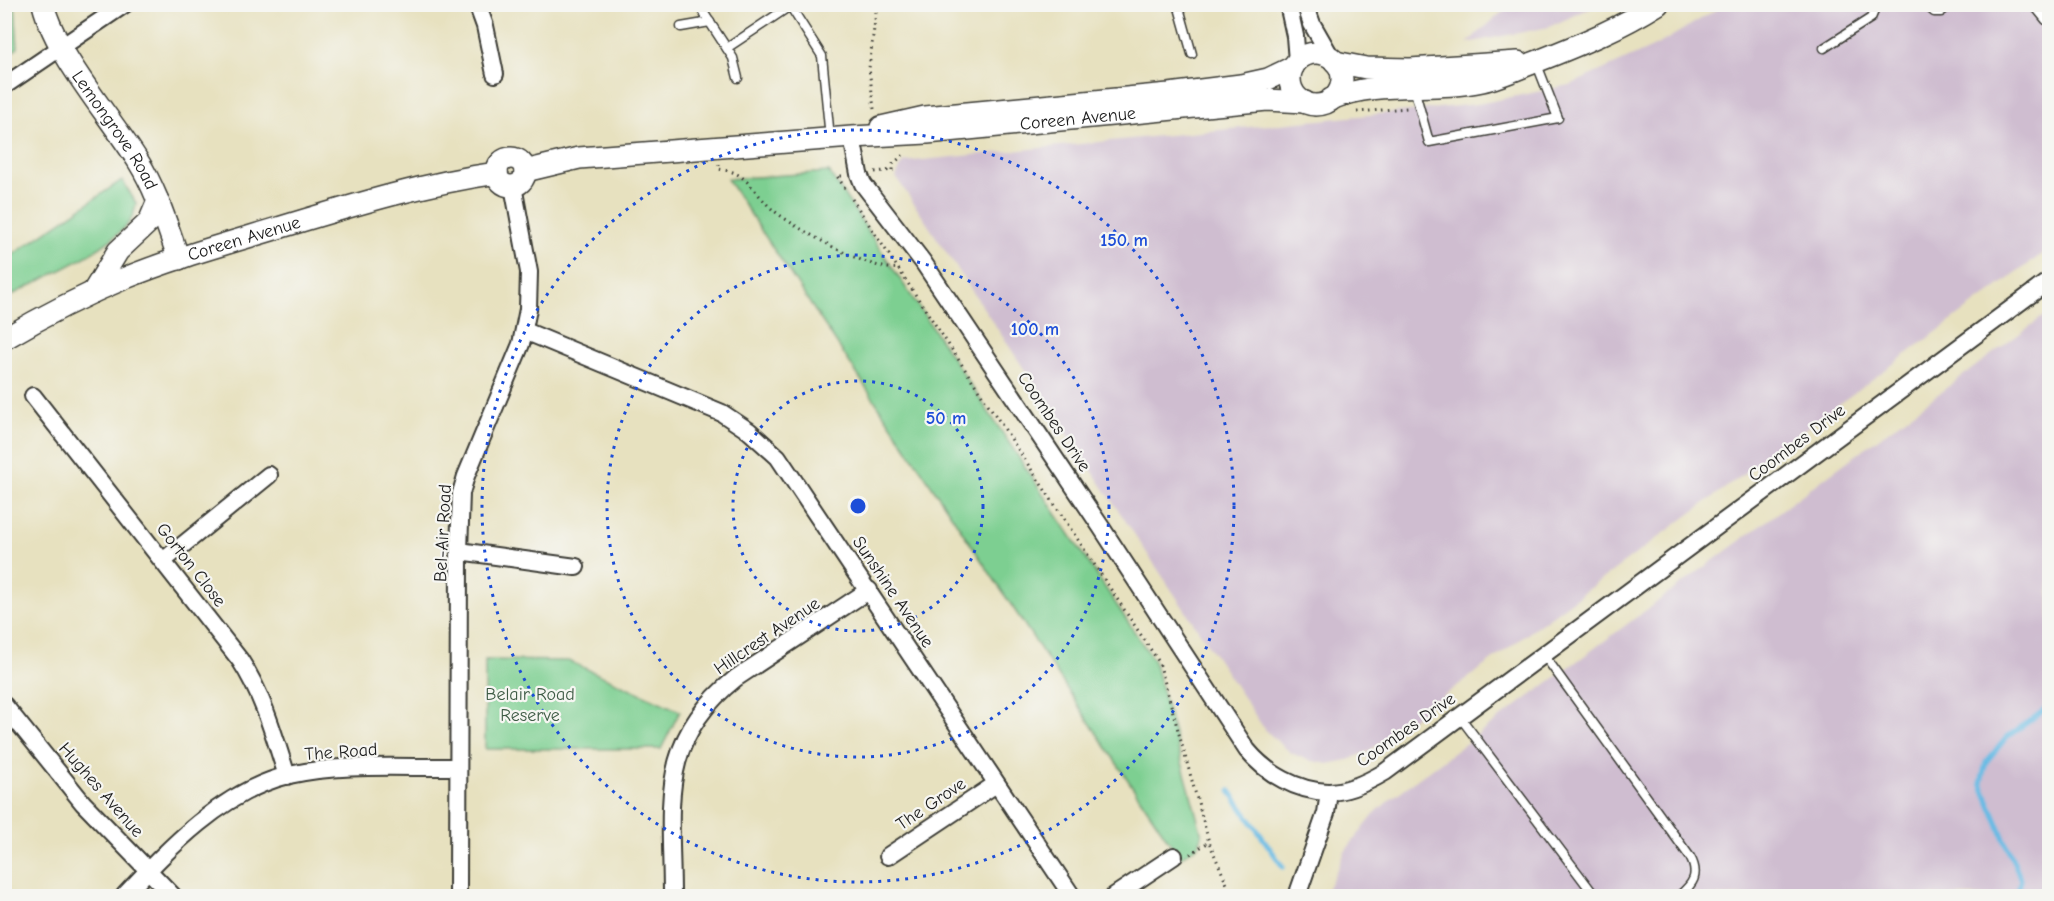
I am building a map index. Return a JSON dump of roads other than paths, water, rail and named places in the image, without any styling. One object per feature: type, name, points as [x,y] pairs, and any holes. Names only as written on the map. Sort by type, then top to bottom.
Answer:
[{"type":"street","name":"Lemongrove Road","points":[[43,4],[62,46],[139,162],[158,201],[179,259]]},
{"type":"street","points":[[4,86],[125,4]]},
{"type":"street","points":[[477,4],[485,26],[495,74]]},
{"type":"street","points":[[1288,4],[1295,36],[1295,64]]},
{"type":"street","points":[[1305,4],[1312,24],[1341,74],[1340,88],[1332,99]]},
{"type":"street","points":[[1536,61],[1410,69],[1366,68],[1333,60],[1318,53],[1303,56],[1290,73],[1294,93],[1305,102],[1319,104],[1347,92],[1481,81],[1506,74],[1574,47],[1659,4]]},
{"type":"street","name":"Coreen Avenue","points":[[852,137],[885,125],[925,117],[1169,94],[1255,83],[1295,64]]},
{"type":"street","name":"Coreen Avenue","points":[[4,339],[51,311],[179,259],[372,200],[460,179],[511,177],[579,158],[830,138],[927,134],[1267,100],[1305,102]]},
{"type":"street","name":"Coombes Drive","points":[[852,137],[859,174],[864,184],[929,271],[1101,526],[1247,750],[1257,762],[1281,778],[1303,787],[1329,792],[1368,782],[1385,772],[2049,280]]},
{"type":"street","name":"Bel-Air Road","points":[[458,897],[459,551],[463,485],[525,331],[530,298],[529,272],[511,177]]},
{"type":"street","points":[[93,292],[118,251],[149,222],[158,201]]},
{"type":"street","name":"Sunshine Avenue","points":[[525,331],[722,414],[749,431],[778,458],[869,590],[1072,897]]},
{"type":"street","name":"Gorton Close","points":[[33,396],[229,644],[250,675],[266,710],[287,776]]},
{"type":"street","points":[[163,561],[269,476]]},
{"type":"street","points":[[459,551],[576,567]]},
{"type":"street","name":"Hillcrest Avenue","points":[[672,897],[673,778],[681,747],[699,713],[736,678],[869,590]]},
{"type":"street","name":"Hughes Avenue","points":[[4,705],[75,794],[173,897]]},
{"type":"street","name":"The Road","points":[[124,897],[195,826],[230,801],[264,783],[323,769],[458,767]]},
{"type":"street","name":"The Grove","points":[[888,856],[996,784]]},
{"type":"street","points":[[1297,897],[1326,813],[1329,792]]},
{"type":"street","points":[[1114,897],[1174,856]]},
{"type":"lane","points":[[698,4],[733,58],[738,78]]},
{"type":"lane","points":[[1178,4],[1192,54]]},
{"type":"lane","points":[[1824,48],[1871,18],[1877,4]]},
{"type":"lane","points":[[1925,4],[1934,12],[1941,12],[1951,4]]},
{"type":"lane","points":[[2033,4],[2046,20],[2049,19]]},
{"type":"lane","points":[[727,48],[790,5],[822,56],[830,138]]},
{"type":"lane","points":[[681,27],[710,22]]},
{"type":"lane","points":[[1414,87],[1429,142],[1558,118],[1536,61]]},
{"type":"lane","points":[[1544,655],[1695,866],[1695,875],[1691,884],[1678,897]]},
{"type":"lane","points":[[1460,717],[1594,897]]},
{"type":"waterway","points":[[2017,896],[2021,880],[1981,783],[1986,762],[2007,737],[2050,706]]},
{"type":"waterway","points":[[1230,791],[1283,867]]},
{"type":"park label","name":"Belair Road Reserve","points":[[530,704]]}]
